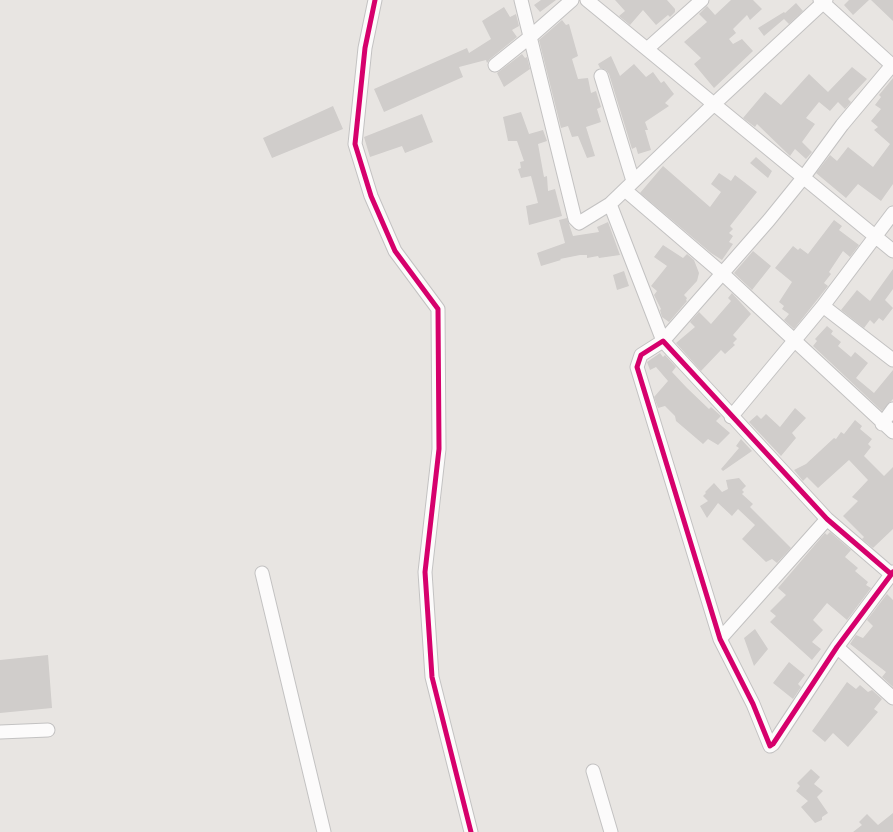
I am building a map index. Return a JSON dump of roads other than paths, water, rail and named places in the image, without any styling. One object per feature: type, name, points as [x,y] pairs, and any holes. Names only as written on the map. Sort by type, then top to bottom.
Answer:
[{"type":"street","points":[[375,0],[365,48],[355,144],[371,196],[395,252],[438,309],[439,449],[424,572],[432,677],[471,832]]},
{"type":"street","points":[[521,0],[575,219],[579,223],[610,204],[823,1],[893,65],[842,125],[803,178],[723,274],[663,341],[642,355],[636,367],[720,639],[753,704],[770,746],[773,744],[836,647],[892,573],[827,519],[731,417],[663,341],[610,204]]},
{"type":"street","points":[[495,65],[572,0]]},
{"type":"street","points":[[587,0],[893,251]]},
{"type":"street","points":[[647,48],[702,0]]},
{"type":"street","points":[[601,76],[629,185],[795,340],[882,424],[893,432]]},
{"type":"street","points":[[731,417],[823,306],[893,212]]},
{"type":"street","points":[[823,306],[893,360]]},
{"type":"street","points":[[882,424],[893,409]]},
{"type":"street","points":[[720,639],[827,519]]},
{"type":"street","points":[[262,573],[324,832]]},
{"type":"street","points":[[836,647],[893,698]]},
{"type":"street","points":[[0,732],[48,730]]},
{"type":"street","points":[[593,771],[611,832]]}]
